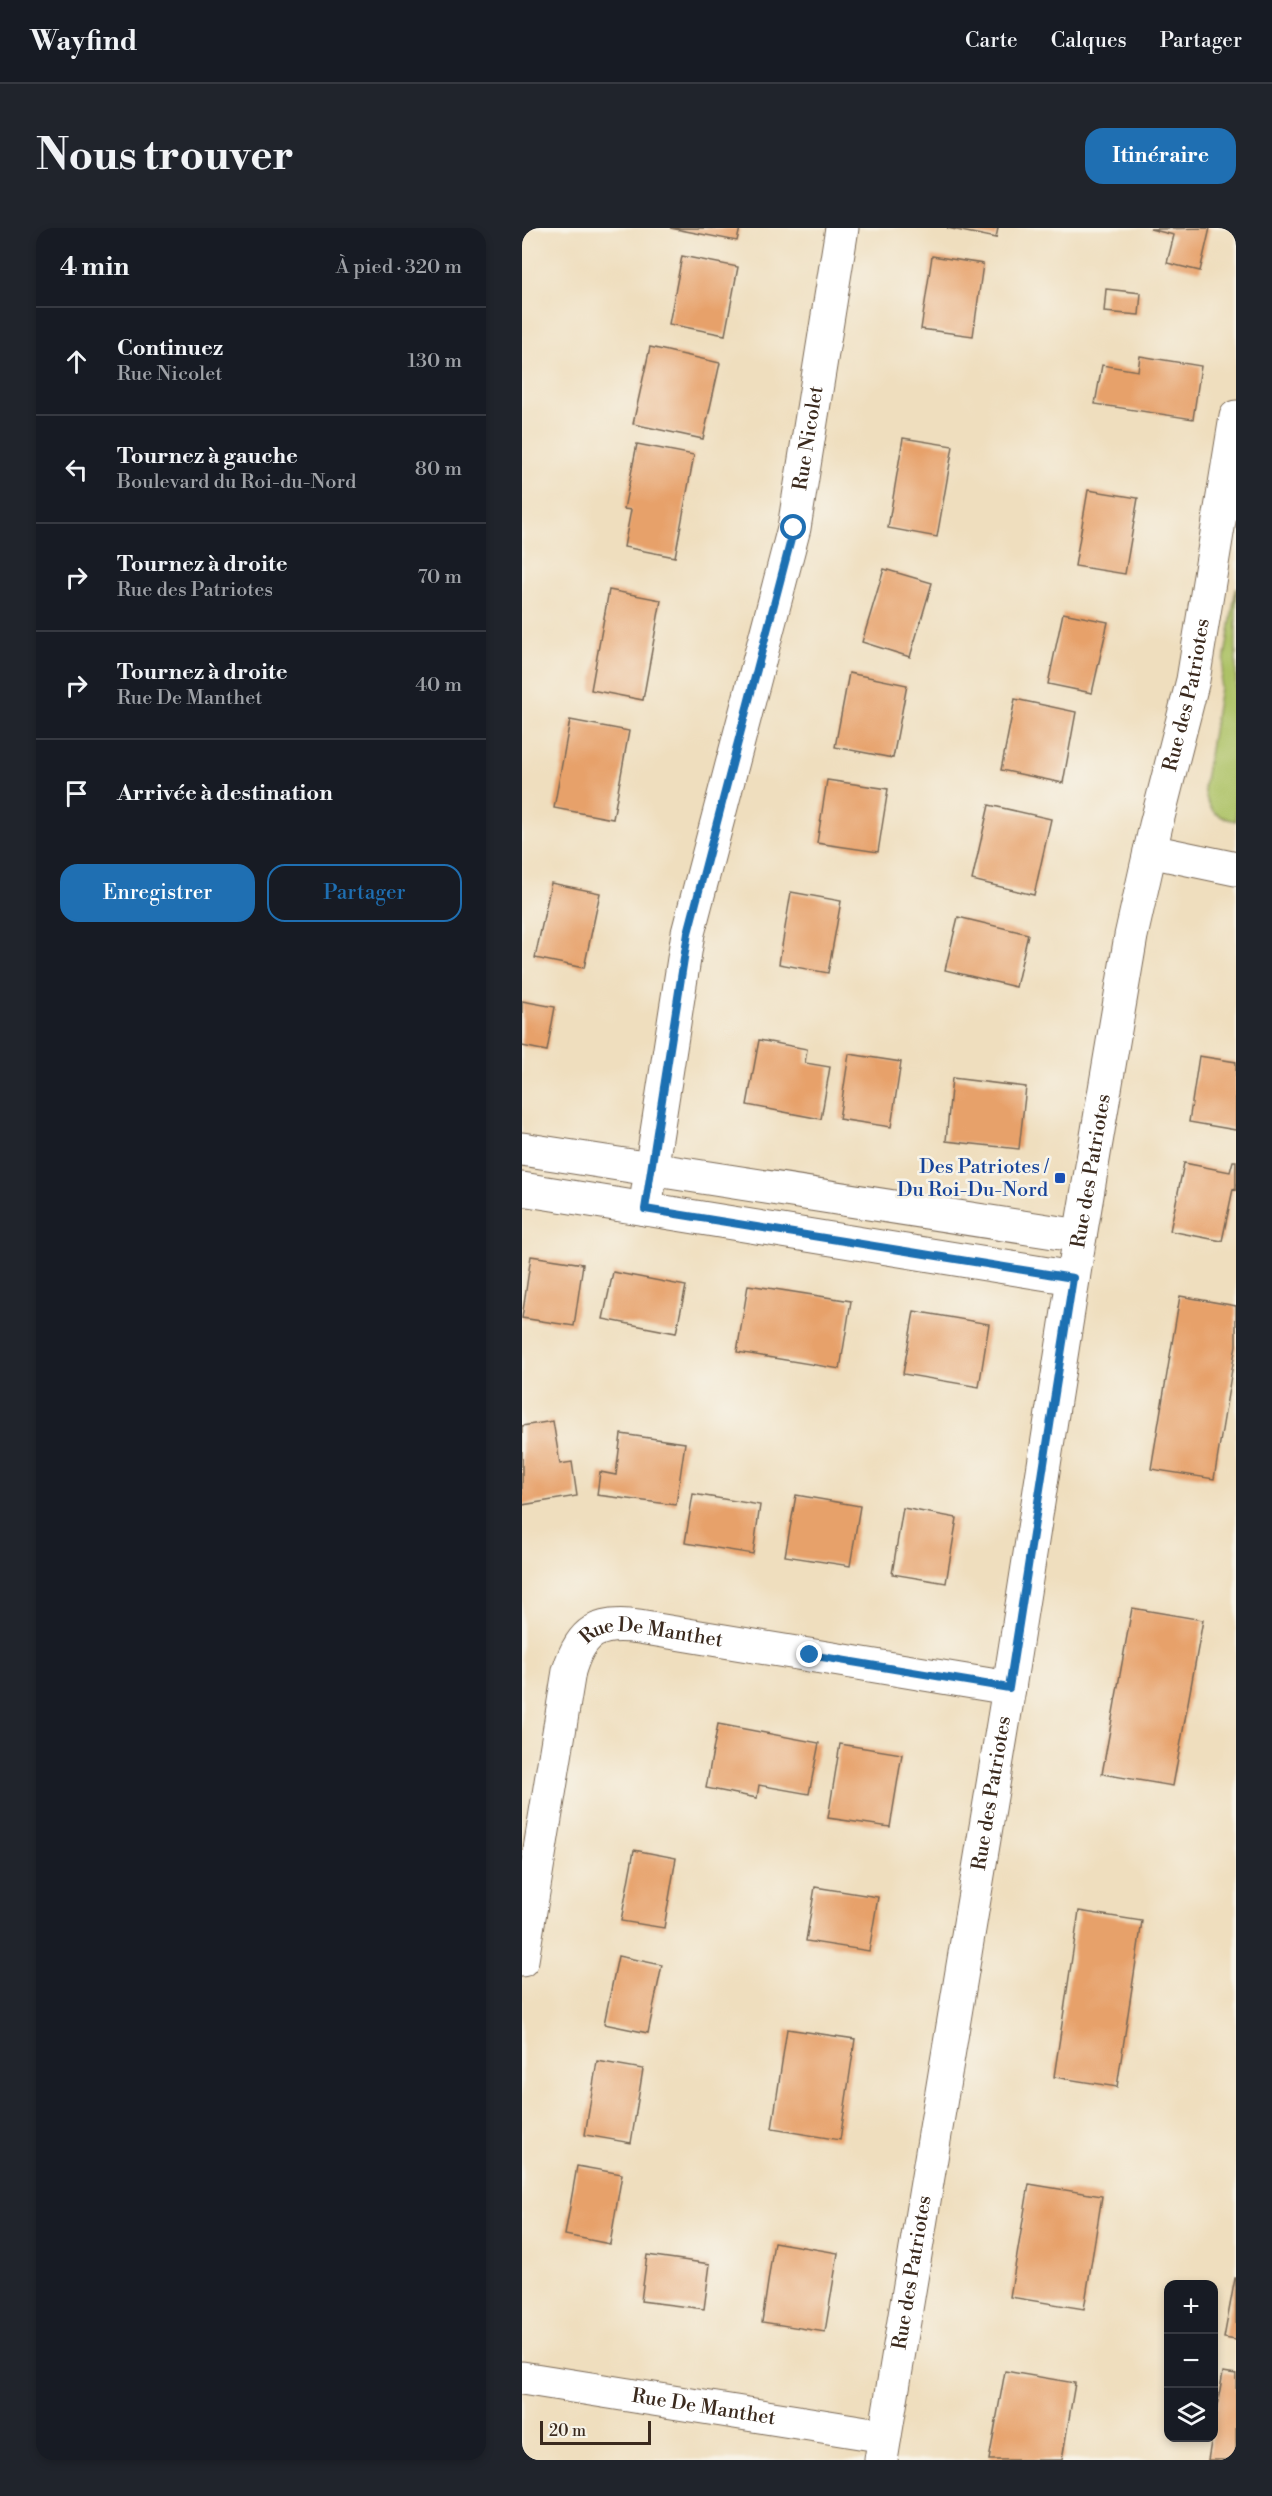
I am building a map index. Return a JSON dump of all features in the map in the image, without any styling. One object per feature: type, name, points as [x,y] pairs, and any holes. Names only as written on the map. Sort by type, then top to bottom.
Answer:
[{"type":"street","name":"Rue Nicolet","points":[[645,1209],[692,914],[794,528],[842,228]]},
{"type":"street","name":"Rue des Patriotes","points":[[883,2448],[1009,1688],[1073,1278],[1131,936],[1195,670],[1232,472],[1236,417]]},
{"type":"street","points":[[1150,851],[1236,869]]},
{"type":"street","points":[[522,1149],[1080,1236]]},
{"type":"street","points":[[522,1189],[1073,1278]]},
{"type":"street","name":"Rue De Manthet","points":[[522,1960],[569,1671],[576,1650],[594,1631],[611,1625],[625,1625],[1009,1688]]},
{"type":"street","name":"Rue De Manthet","points":[[522,2378],[883,2448]]},
{"type":"green space","points":[[1236,588],[1236,821],[1222,817],[1213,811],[1207,801],[1204,787]]},
{"type":"building","points":[[670,228],[740,228],[737,241]]},
{"type":"building","points":[[947,228],[998,228],[996,238]]},
{"type":"building","points":[[1210,228],[1200,271],[1167,263],[1174,235],[1150,229]]},
{"type":"building","points":[[682,256],[738,267],[725,335],[669,324]]},
{"type":"building","points":[[932,256],[983,264],[973,336],[921,329]]},
{"type":"building","points":[[1106,289],[1141,293],[1139,315],[1104,312]]},
{"type":"building","points":[[650,347],[720,363],[703,439],[633,424]]},
{"type":"building","points":[[1140,356],[1201,366],[1193,419],[1095,404],[1102,365],[1138,371]]},
{"type":"building","points":[[903,438],[953,446],[937,537],[888,528]]},
{"type":"building","points":[[637,444],[694,455],[675,557],[624,547],[631,510],[624,509]]},
{"type":"building","points":[[1088,490],[1138,498],[1125,574],[1075,566]]},
{"type":"building","points":[[884,569],[932,583],[910,657],[862,642]]},
{"type":"building","points":[[609,590],[661,600],[643,700],[591,690]]},
{"type":"building","points":[[1063,613],[1108,622],[1092,693],[1048,684]]},
{"type":"building","points":[[849,673],[907,685],[893,758],[835,747]]},
{"type":"building","points":[[1015,699],[1076,712],[1063,783],[1001,770]]},
{"type":"building","points":[[570,720],[629,731],[613,819],[554,808]]},
{"type":"building","points":[[827,780],[888,789],[878,852],[817,843]]},
{"type":"building","points":[[989,805],[1051,819],[1034,895],[972,880]]},
{"type":"building","points":[[551,883],[600,893],[584,968],[535,958]]},
{"type":"building","points":[[791,892],[841,901],[828,973],[779,964]]},
{"type":"building","points":[[958,917],[1028,934],[1016,987],[945,970]]},
{"type":"building","points":[[522,1001],[555,1007],[547,1051],[522,1046]]},
{"type":"building","points":[[759,1040],[807,1049],[805,1063],[830,1067],[821,1119],[747,1105]]},
{"type":"building","points":[[849,1054],[901,1062],[891,1127],[839,1119]]},
{"type":"building","points":[[1199,1056],[1236,1062],[1236,1130],[1189,1122]]},
{"type":"building","points":[[952,1078],[1026,1087],[1019,1149],[946,1141]]},
{"type":"building","points":[[1233,1161],[1236,1161],[1236,1190],[1233,1189],[1222,1241],[1170,1231],[1184,1163],[1230,1172]]},
{"type":"building","points":[[531,1256],[583,1264],[574,1326],[522,1318]]},
{"type":"building","points":[[613,1272],[686,1286],[676,1333],[603,1319]]},
{"type":"building","points":[[748,1285],[851,1301],[840,1369],[737,1352]]},
{"type":"building","points":[[1180,1296],[1236,1306],[1236,1345],[1214,1479],[1151,1469]]},
{"type":"building","points":[[914,1311],[989,1324],[979,1387],[903,1374]]},
{"type":"building","points":[[553,1421],[560,1464],[572,1462],[577,1496],[522,1505],[522,1426]]},
{"type":"building","points":[[621,1434],[685,1443],[676,1505],[597,1495],[600,1472],[616,1475]]},
{"type":"building","points":[[693,1494],[760,1505],[753,1554],[685,1543]]},
{"type":"building","points":[[796,1495],[860,1506],[850,1566],[785,1556]]},
{"type":"building","points":[[903,1508],[957,1518],[946,1583],[892,1574]]},
{"type":"building","points":[[1132,1608],[1203,1620],[1173,1786],[1102,1774]]},
{"type":"building","points":[[718,1724],[819,1743],[809,1794],[759,1785],[757,1798],[706,1788]]},
{"type":"building","points":[[840,1744],[902,1754],[890,1827],[828,1818]]},
{"type":"building","points":[[634,1850],[676,1858],[664,1928],[621,1921]]},
{"type":"building","points":[[815,1887],[878,1897],[869,1951],[806,1941]]},
{"type":"building","points":[[1079,1911],[1142,1921],[1117,2087],[1054,2077]]},
{"type":"building","points":[[618,1956],[662,1965],[648,2033],[604,2024]]},
{"type":"building","points":[[787,2029],[855,2039],[840,2140],[772,2129]]},
{"type":"building","points":[[597,2061],[643,2069],[631,2143],[585,2135]]},
{"type":"building","points":[[577,2166],[622,2174],[610,2244],[565,2235]]},
{"type":"building","points":[[1029,2184],[1102,2196],[1084,2309],[1010,2297]]},
{"type":"building","points":[[774,2242],[838,2253],[825,2332],[762,2322]]},
{"type":"building","points":[[647,2255],[710,2264],[704,2309],[641,2301]]},
{"type":"building","points":[[1236,2278],[1236,2340],[1224,2338]]},
{"type":"building","points":[[1005,2371],[1075,2383],[1062,2460],[989,2460]]},
{"type":"building","points":[[1223,2372],[1236,2374],[1236,2460],[1208,2460],[1211,2442],[1218,2442],[1218,2401]]},
{"type":"place","name":"Des Patriotes / Du Roi-Du-Nord","points":[[1060,1178]]},
{"type":"route","points":[[794,528],[694,905],[645,1209],[1073,1278],[1009,1688],[810,1655]]}]
